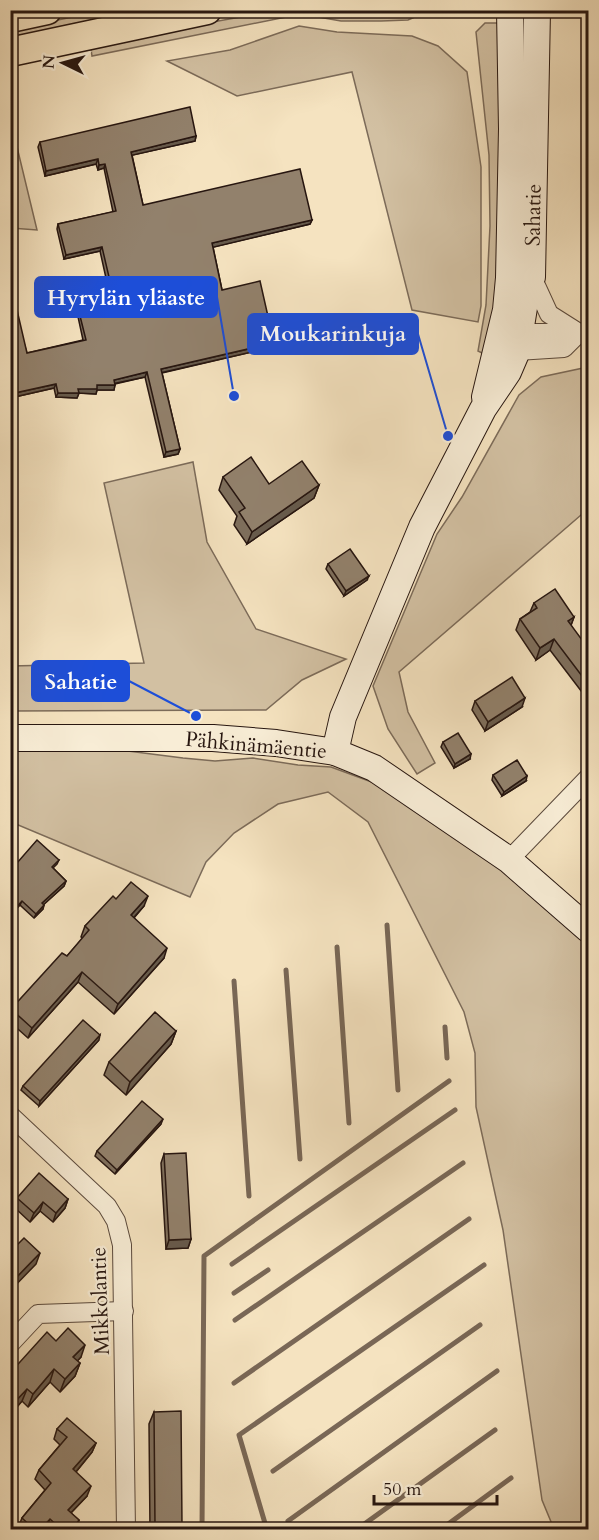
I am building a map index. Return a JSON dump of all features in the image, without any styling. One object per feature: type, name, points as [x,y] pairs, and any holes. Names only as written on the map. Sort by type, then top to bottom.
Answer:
[{"type":"main road","points":[[10,18],[47,10]]},
{"type":"main road","points":[[10,52],[207,10]]},
{"type":"street","name":"Sahatie","points":[[510,10],[511,233],[509,279],[513,339]]},
{"type":"street","name":"Sahatie","points":[[335,752],[343,717],[406,561],[483,409],[513,339],[532,277],[537,10]]},
{"type":"street","points":[[513,339],[564,348],[584,332],[549,314],[532,277]]},
{"type":"street","name":"Pähkinämäentie","points":[[10,738],[213,738],[276,742],[335,752],[374,768],[510,860],[588,929]]},
{"type":"street","points":[[510,860],[588,778]]},
{"type":"street","name":"Mikkolantie","points":[[10,1115],[107,1206],[116,1221],[122,1245],[126,1530]]},
{"type":"street","points":[[10,1344],[38,1314],[124,1311]]},
{"type":"shaded area","points":[[101,11],[143,11],[11,39],[10,30]]},
{"type":"shaded area","points":[[274,11],[429,11],[408,20],[381,21],[341,21],[301,14],[92,56],[91,49],[168,30]]},
{"type":"shaded area","points":[[485,23],[500,23],[499,289],[486,355],[478,351],[486,305],[490,226],[489,155],[476,32]]},
{"type":"shaded area","points":[[299,26],[337,32],[412,36],[438,46],[467,72],[481,167],[481,306],[478,322],[412,310],[352,72],[237,96],[167,61],[230,50]]},
{"type":"shaded area","points":[[11,122],[37,230],[11,228]]},
{"type":"shaded area","points":[[588,367],[588,509],[399,672],[408,712],[435,763],[417,774],[388,729],[373,686],[437,534],[462,497],[519,395],[541,377]]},
{"type":"shaded area","points":[[193,462],[207,542],[256,629],[346,659],[302,680],[266,710],[11,711],[11,666],[144,663],[104,483]]},
{"type":"shaded area","points":[[112,749],[215,761],[253,758],[331,767],[388,788],[494,861],[578,933],[588,947],[588,1529],[554,1529],[542,1500],[503,1230],[476,1107],[475,1053],[464,1012],[368,822],[328,792],[278,804],[234,833],[206,862],[190,897],[11,822],[10,750]]},
{"type":"building","points":[[190,107],[196,136],[131,152],[143,205],[300,169],[312,220],[212,243],[222,290],[260,281],[274,343],[161,369],[180,449],[166,452],[147,372],[114,380],[115,385],[97,385],[97,389],[78,389],[79,393],[58,393],[56,384],[10,394],[10,297],[14,297],[27,353],[86,340],[78,308],[102,302],[97,280],[109,277],[102,247],[66,255],[58,224],[116,211],[105,164],[99,165],[98,159],[46,171],[40,142]]},
{"type":"building","points":[[251,457],[269,484],[302,461],[319,485],[252,532],[239,512],[245,508],[223,477]]},
{"type":"building","points":[[350,549],[369,576],[346,591],[328,564]]},
{"type":"building","points":[[555,589],[574,617],[568,621],[588,648],[583,652],[588,659],[588,684],[554,639],[540,648],[520,619],[537,608],[534,603]]},
{"type":"building","points":[[512,677],[525,698],[488,722],[475,701]]},
{"type":"building","points":[[458,733],[471,754],[455,764],[443,742]]},
{"type":"building","points":[[517,760],[527,776],[504,792],[493,775]]},
{"type":"building","points":[[37,840],[59,860],[52,867],[66,881],[42,903],[44,905],[36,914],[22,901],[10,914],[10,871]]},
{"type":"building","points":[[131,882],[148,896],[131,915],[167,948],[118,1004],[82,972],[32,1028],[11,1009],[62,953],[67,956],[89,930],[85,926],[113,896],[116,899]]},
{"type":"building","points":[[155,1012],[176,1031],[130,1082],[109,1062]]},
{"type":"building","points":[[83,1020],[100,1035],[40,1101],[23,1086]]},
{"type":"building","points":[[142,1101],[163,1119],[117,1170],[97,1151]]},
{"type":"building","points":[[186,1153],[191,1239],[169,1240],[164,1154]]},
{"type":"building","points":[[39,1173],[68,1199],[56,1213],[43,1202],[34,1213],[17,1198]]},
{"type":"building","points":[[24,1238],[40,1253],[10,1284],[10,1252]]},
{"type":"building","points":[[68,1328],[85,1345],[73,1357],[80,1363],[65,1379],[54,1369],[33,1394],[27,1389],[10,1407],[10,1373],[47,1332],[56,1341]]},
{"type":"building","points":[[181,1411],[182,1525],[155,1525],[154,1412]]},
{"type":"building","points":[[67,1418],[96,1443],[73,1469],[91,1486],[68,1510],[79,1520],[72,1530],[62,1530],[50,1519],[40,1530],[35,1530],[22,1518],[51,1483],[39,1470],[67,1437],[57,1429]]},
{"type":"waterway","points":[[387,925],[398,1090]]},
{"type":"waterway","points":[[337,947],[349,1123]]},
{"type":"waterway","points":[[286,970],[300,1159]]},
{"type":"waterway","points":[[234,981],[249,1196]]},
{"type":"waterway","points":[[445,1027],[447,1058]]},
{"type":"waterway","points":[[202,1530],[204,1256],[449,1081]]},
{"type":"waterway","points":[[232,1264],[455,1110]]},
{"type":"waterway","points":[[235,1320],[463,1163]]},
{"type":"waterway","points":[[234,1383],[469,1219]]},
{"type":"waterway","points":[[267,1530],[239,1435],[484,1265]]},
{"type":"waterway","points":[[234,1293],[268,1270]]},
{"type":"waterway","points":[[273,1471],[480,1325]]},
{"type":"waterway","points":[[288,1521],[497,1371]]},
{"type":"waterway","points":[[356,1530],[495,1430]]},
{"type":"waterway","points":[[440,1530],[511,1478]]},
{"type":"waterway","points":[[516,1530],[519,1527]]},
{"type":"place","name":"Hyrylän yläaste","points":[[234,396]]},
{"type":"place","name":"Moukarinkuja","points":[[448,436]]},
{"type":"place","name":"Sahatie","points":[[196,716]]}]
